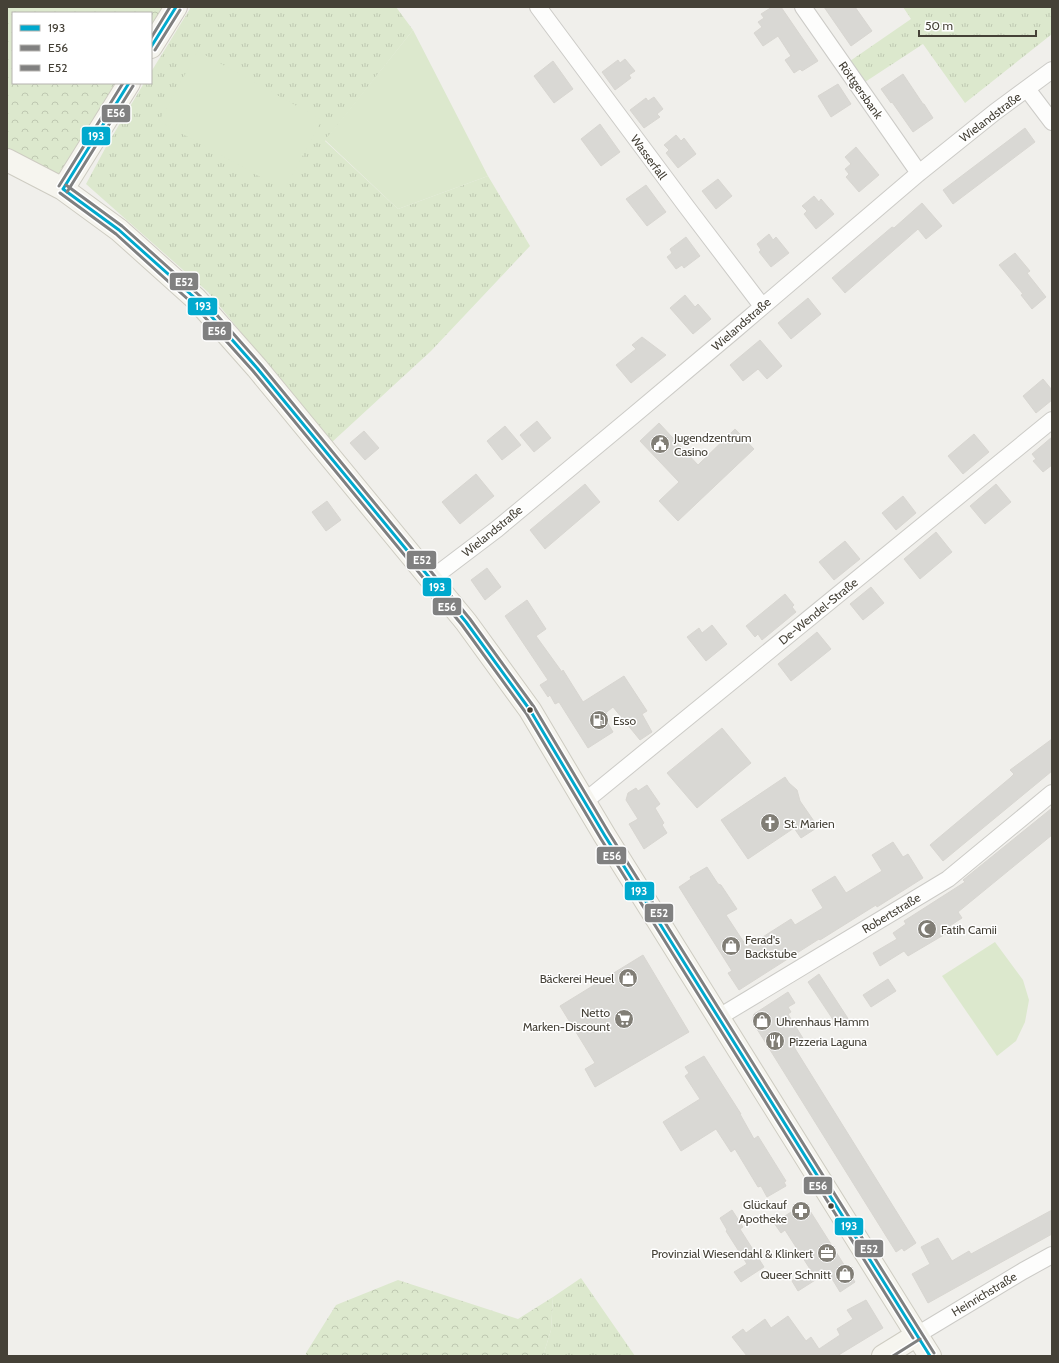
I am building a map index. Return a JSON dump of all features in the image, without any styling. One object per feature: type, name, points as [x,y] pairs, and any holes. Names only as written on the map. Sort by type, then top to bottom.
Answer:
[{"type":"main road","points":[[152,45],[176,7]]},
{"type":"main road","points":[[64,189],[128,84]]},
{"type":"main road","points":[[7,160],[64,189],[119,230],[196,299],[262,374],[480,639],[530,710],[584,802],[930,1356]]},
{"type":"main road","points":[[883,1356],[917,1335]]},
{"type":"street","name":"Wasserfall","points":[[538,7],[762,306]]},
{"type":"street","name":"Röttgersbank","points":[[804,7],[919,173]]},
{"type":"street","name":"Wielandstraße","points":[[432,579],[497,529],[729,335],[919,173],[1052,70]]},
{"type":"street","points":[[1027,89],[1052,122]]},
{"type":"street","name":"De-Wendel-Straße","points":[[584,802],[1052,420]]},
{"type":"street","name":"Robertstraße","points":[[719,1017],[948,879],[1052,793]]},
{"type":"street","name":"Heinrichstraße","points":[[917,1335],[1052,1255]]},
{"type":"green space","points":[[7,7],[164,7],[152,26],[152,12],[12,12],[12,84],[117,84],[59,182],[7,152]]},
{"type":"green space","points":[[191,7],[396,7],[413,30],[325,141],[398,209],[488,176],[530,246],[431,351],[331,443],[209,293],[86,184],[107,145],[143,84],[152,84],[152,70]]},
{"type":"green space","points":[[903,7],[1052,7],[1052,34],[965,103],[923,44],[865,82],[850,61],[911,19]]},
{"type":"green space","points":[[413,30],[488,176],[398,209],[325,140]]},
{"type":"green space","points":[[198,51],[322,120],[284,190],[159,121]]},
{"type":"green space","points":[[995,942],[1023,980],[1029,1000],[1025,1022],[1016,1041],[997,1056],[942,976]]},
{"type":"green space","points":[[581,1278],[635,1356],[543,1356],[551,1330],[553,1297]]},
{"type":"green space","points":[[398,1280],[518,1319],[553,1297],[551,1330],[543,1356],[306,1356],[306,1353],[336,1305]]},
{"type":"building","points":[[772,7],[781,7],[818,61],[802,71],[800,69],[794,73],[785,60],[791,56],[778,36],[763,46],[754,33],[762,27],[758,22],[764,18],[761,14]]},
{"type":"building","points":[[824,7],[855,7],[872,31],[851,46]]},
{"type":"building","points":[[625,59],[635,71],[629,75],[631,78],[615,90],[602,72],[618,60],[620,63]]},
{"type":"building","points":[[553,61],[573,89],[554,103],[534,76]]},
{"type":"building","points":[[903,74],[933,118],[913,132],[881,89]]},
{"type":"building","points":[[838,84],[851,104],[831,117],[818,96]]},
{"type":"building","points":[[654,97],[663,109],[657,114],[660,117],[644,128],[630,110],[646,98],[648,101]]},
{"type":"building","points":[[600,124],[620,152],[601,166],[581,139]]},
{"type":"building","points":[[1025,128],[1035,142],[953,204],[943,190]]},
{"type":"building","points":[[676,135],[681,141],[684,138],[696,154],[678,168],[666,153],[669,150],[664,145]]},
{"type":"building","points":[[856,147],[879,175],[859,192],[846,177],[849,174],[845,169],[851,164],[845,157]]},
{"type":"building","points":[[718,179],[732,196],[716,209],[702,191]]},
{"type":"building","points":[[646,185],[666,212],[647,226],[626,199]]},
{"type":"building","points":[[814,196],[819,202],[821,199],[834,214],[816,229],[804,214],[807,211],[802,206]]},
{"type":"building","points":[[922,203],[942,226],[926,239],[918,229],[845,293],[832,278],[892,227],[894,228]]},
{"type":"building","points":[[769,234],[773,240],[776,237],[789,253],[771,267],[759,252],[761,250],[757,244]]},
{"type":"building","points":[[686,237],[700,256],[684,268],[682,265],[676,269],[667,257],[672,253],[670,249]]},
{"type":"building","points":[[1015,253],[1030,271],[1027,273],[1046,297],[1032,309],[1021,295],[1023,294],[999,265]]},
{"type":"building","points":[[685,295],[695,307],[698,304],[711,319],[693,334],[670,308]]},
{"type":"building","points":[[808,298],[821,314],[791,339],[778,323]]},
{"type":"building","points":[[642,337],[666,355],[631,383],[616,365],[636,349],[632,345]]},
{"type":"building","points":[[760,340],[782,366],[767,379],[758,369],[743,381],[730,365]]},
{"type":"building","points":[[1043,379],[1052,390],[1052,400],[1036,413],[1023,396]]},
{"type":"building","points":[[537,421],[551,438],[534,452],[520,435]]},
{"type":"building","points":[[659,423],[698,465],[735,429],[754,449],[678,521],[659,501],[679,482],[640,441]]},
{"type":"building","points":[[505,426],[521,445],[502,460],[487,441]]},
{"type":"building","points":[[364,431],[379,448],[365,460],[350,443]]},
{"type":"building","points":[[974,434],[989,452],[963,474],[948,456]]},
{"type":"building","points":[[1052,437],[1052,465],[1043,472],[1033,461],[1036,459],[1032,454]]},
{"type":"building","points":[[476,474],[494,496],[460,524],[442,502]]},
{"type":"building","points":[[585,484],[600,502],[545,549],[530,530]]},
{"type":"building","points":[[996,484],[1011,502],[985,524],[970,506]]},
{"type":"building","points":[[903,496],[916,513],[896,530],[882,513]]},
{"type":"building","points":[[327,501],[341,520],[326,531],[312,512]]},
{"type":"building","points":[[936,532],[952,552],[920,579],[904,559]]},
{"type":"building","points":[[845,541],[860,559],[834,580],[819,562]]},
{"type":"building","points":[[487,568],[501,587],[485,600],[471,580]]},
{"type":"building","points":[[871,587],[884,603],[863,620],[850,604]]},
{"type":"building","points":[[785,594],[794,605],[792,607],[796,612],[762,640],[758,634],[755,637],[746,626]]},
{"type":"building","points":[[527,600],[546,629],[536,636],[562,672],[563,670],[583,702],[624,676],[647,711],[642,714],[652,732],[640,740],[613,707],[603,715],[613,732],[588,748],[559,702],[555,704],[550,695],[548,697],[540,685],[548,680],[505,616]]},
{"type":"building","points":[[712,625],[727,644],[706,661],[687,637],[699,628],[702,633]]},
{"type":"building","points":[[817,632],[831,649],[791,681],[778,664]]},
{"type":"building","points":[[722,728],[751,763],[697,808],[667,773]]},
{"type":"building","points":[[1052,739],[1052,771],[943,861],[930,845],[1010,778],[1014,774],[1010,770]]},
{"type":"building","name":"St. Marien","points":[[785,777],[797,790],[800,801],[818,827],[801,838],[794,828],[748,859],[721,820]]},
{"type":"building","points":[[647,785],[660,804],[655,808],[664,823],[662,825],[667,833],[644,849],[629,824],[638,819],[626,800],[628,793],[636,788],[638,791]]},
{"type":"building","points":[[1052,808],[1052,835],[958,912],[962,918],[945,929],[947,933],[908,956],[904,951],[880,966],[873,953],[897,939],[893,933],[906,924],[904,921],[965,882],[963,880]]},
{"type":"building","points":[[893,842],[903,857],[908,854],[923,878],[877,907],[876,905],[820,940],[819,939],[739,990],[728,973],[732,971],[679,887],[691,879],[690,877],[707,867],[737,909],[726,915],[747,947],[791,919],[795,925],[823,908],[812,890],[835,876],[846,893],[882,871],[872,855]]},
{"type":"building","name":"Netto Marken-Discount","points":[[643,955],[689,1032],[595,1087],[585,1069],[595,1063],[560,1006]]},
{"type":"building","points":[[819,974],[849,1020],[838,1027],[808,982]]},
{"type":"building","points":[[888,979],[896,991],[871,1007],[863,995]]},
{"type":"building","points":[[788,992],[795,1003],[788,1007],[791,1012],[788,1014],[804,1040],[794,1047],[916,1243],[904,1251],[902,1248],[896,1252],[752,1021],[754,1014]]},
{"type":"building","points":[[704,1056],[741,1114],[754,1139],[758,1136],[786,1181],[784,1182],[786,1186],[767,1197],[761,1186],[758,1187],[735,1149],[731,1152],[716,1129],[681,1151],[663,1122],[700,1099],[685,1076],[689,1073],[685,1067]]},
{"type":"building","points":[[805,1203],[855,1282],[840,1292],[828,1272],[798,1291],[792,1281],[810,1269],[785,1230],[781,1233],[774,1223]]},
{"type":"building","points":[[732,1210],[743,1227],[740,1229],[764,1267],[741,1282],[734,1272],[747,1264],[726,1231],[727,1230],[720,1218]]},
{"type":"building","points":[[1052,1210],[1052,1234],[928,1303],[912,1274],[930,1264],[921,1247],[938,1238],[952,1261],[969,1251],[971,1254]]},
{"type":"building","points":[[866,1300],[883,1328],[837,1356],[747,1356],[732,1337],[743,1329],[746,1333],[765,1319],[771,1328],[788,1316],[806,1341],[811,1337],[819,1349],[840,1335],[837,1329],[853,1319],[847,1310]]},
{"type":"transit line","name":"E52","points":[[152,36],[170,7]]},
{"type":"transit line","name":"193","points":[[152,45],[176,7]]},
{"type":"transit line","name":"E56","points":[[155,50],[180,10]]},
{"type":"transit line","name":"E52","points":[[59,186],[122,84]]},
{"type":"transit line","name":"193","points":[[63,189],[128,84]]},
{"type":"transit line","name":"E56","points":[[67,192],[133,86]]},
{"type":"transit line","name":"E52","points":[[66,185],[122,226],[200,296],[261,365],[470,619],[534,707],[609,833],[934,1353]]},
{"type":"transit line","name":"193","points":[[63,189],[119,230],[196,299],[257,368],[466,622],[530,710],[605,836],[930,1356]]},
{"type":"transit line","name":"E56","points":[[60,193],[116,234],[192,303],[253,371],[462,625],[526,713],[601,839],[913,1338]]},
{"type":"transit line","name":"E56","points":[[893,1356],[920,1339]]},
{"type":"place","name":"Jugendzentrum Casino","points":[[660,444]]},
{"type":"place","name":"Esso","points":[[599,720]]},
{"type":"place","name":"St. Marien","points":[[770,823]]},
{"type":"place","name":"Fatih Camii","points":[[927,929]]},
{"type":"place","name":"Ferad's Backstube","points":[[731,946]]},
{"type":"place","name":"Bäckerei Heuel","points":[[628,978]]},
{"type":"place","name":"Netto Marken-Discount","points":[[624,1019]]},
{"type":"place","name":"Uhrenhaus Hamm","points":[[762,1021]]},
{"type":"place","name":"Pizzeria Laguna","points":[[775,1041]]},
{"type":"place","name":"Glückauf Apotheke","points":[[801,1211]]},
{"type":"place","name":"Provinzial Wiesendahl & Klinkert","points":[[827,1253]]},
{"type":"place","name":"Queer Schnitt","points":[[845,1274]]}]
